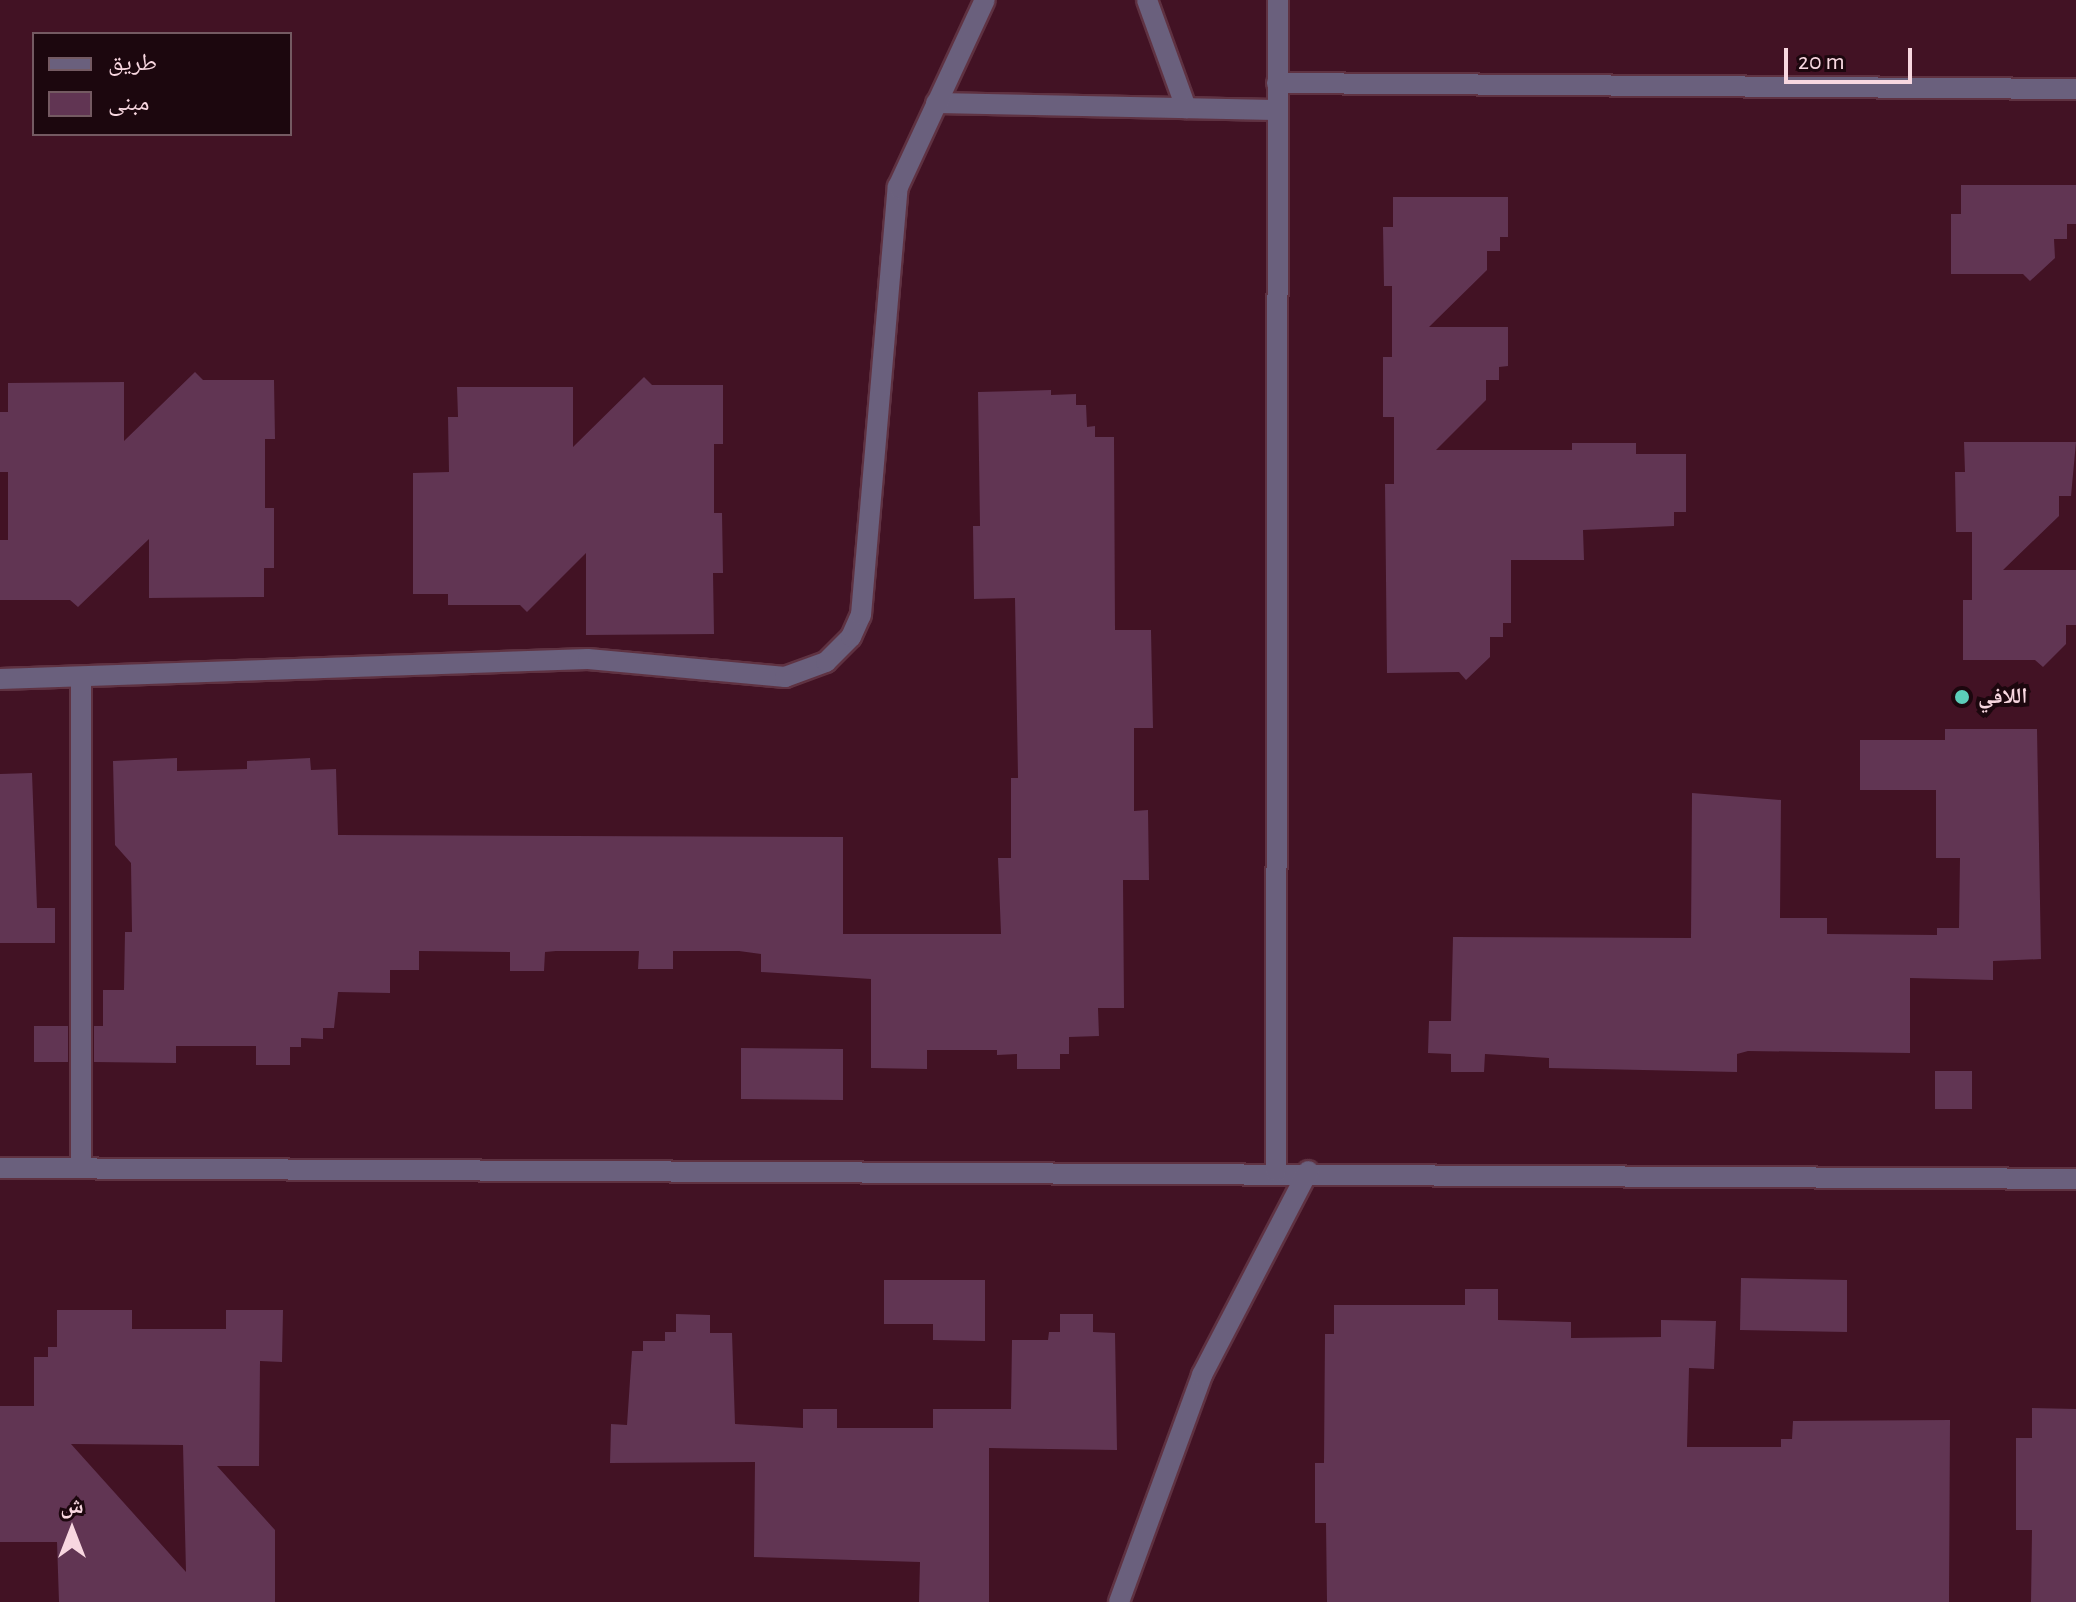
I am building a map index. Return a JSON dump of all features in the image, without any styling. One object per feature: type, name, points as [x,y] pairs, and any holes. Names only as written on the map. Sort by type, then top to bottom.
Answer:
[{"type":"street","points":[[0,679],[81,679],[588,659],[785,677],[826,662],[851,637],[861,615],[891,219],[898,187],[985,0]]},
{"type":"street","points":[[1147,0],[1186,108]]},
{"type":"street","points":[[1276,1171],[1278,0]]},
{"type":"street","points":[[1277,83],[2076,89]]},
{"type":"street","points":[[936,103],[1277,110]]},
{"type":"street","points":[[81,679],[81,1168]]},
{"type":"street","points":[[0,1168],[1308,1171],[2076,1179]]},
{"type":"street","points":[[1119,1602],[1202,1375],[1308,1171]]},
{"type":"building","points":[[1961,185],[2076,185],[2076,224],[2067,224],[2067,239],[2054,239],[2055,258],[2030,281],[2023,274],[1951,274],[1951,214],[1961,214]]},
{"type":"building","points":[[1393,197],[1508,197],[1508,237],[1500,237],[1500,251],[1487,251],[1487,270],[1429,327],[1508,327],[1508,366],[1499,367],[1499,380],[1486,380],[1486,400],[1436,450],[1572,450],[1572,443],[1636,443],[1636,454],[1686,454],[1686,512],[1674,512],[1674,526],[1583,530],[1584,560],[1511,560],[1511,623],[1503,623],[1503,637],[1490,637],[1490,657],[1466,680],[1459,672],[1387,673],[1385,484],[1394,484],[1394,417],[1383,417],[1383,357],[1392,357],[1392,286],[1384,286],[1383,227],[1393,227]]},
{"type":"building","points":[[195,372],[203,380],[274,380],[275,439],[265,439],[265,508],[274,508],[274,568],[264,568],[264,597],[149,598],[149,539],[78,607],[70,600],[0,600],[0,540],[8,540],[8,472],[0,472],[0,412],[8,412],[8,383],[124,382],[124,441]]},
{"type":"building","points":[[644,377],[652,385],[723,385],[723,444],[714,444],[714,513],[722,513],[723,573],[713,573],[714,634],[586,635],[586,553],[527,612],[520,605],[448,605],[448,594],[413,594],[413,473],[449,472],[448,417],[458,417],[457,387],[573,387],[573,447]]},
{"type":"building","points":[[1051,390],[1051,395],[1076,394],[1076,405],[1086,405],[1087,427],[1095,426],[1095,437],[1114,437],[1115,630],[1151,630],[1153,728],[1134,728],[1134,811],[1148,810],[1149,880],[1123,880],[1124,1008],[1098,1008],[1099,1036],[1069,1037],[1069,1054],[1060,1054],[1060,1069],[1017,1069],[1017,1054],[997,1055],[997,1050],[927,1050],[927,1069],[871,1068],[871,979],[761,972],[761,954],[739,951],[673,951],[673,969],[638,969],[639,951],[556,951],[545,952],[544,971],[510,971],[510,952],[419,951],[419,970],[390,970],[390,993],[338,992],[334,1028],[323,1028],[323,1039],[301,1038],[301,1047],[290,1047],[290,1065],[256,1065],[256,1046],[176,1046],[176,1063],[94,1062],[94,1026],[103,1026],[103,990],[124,990],[125,932],[132,932],[131,863],[115,845],[113,761],[177,758],[177,771],[247,769],[247,761],[310,758],[311,770],[336,769],[338,835],[843,837],[843,934],[1001,934],[998,858],[1011,858],[1011,778],[1018,778],[1015,598],[974,599],[973,526],[980,526],[978,392]]},
{"type":"building","points":[[1964,442],[2076,442],[2071,496],[2059,496],[2059,516],[2003,570],[2076,570],[2076,625],[2066,625],[2066,644],[2043,667],[2035,660],[1963,660],[1963,600],[1972,600],[1972,532],[1956,532],[1955,472],[1965,472]]},
{"type":"building","points":[[1945,729],[2037,729],[2041,959],[1993,961],[1993,980],[1910,978],[1910,1053],[1748,1051],[1737,1054],[1737,1072],[1549,1068],[1549,1058],[1485,1054],[1484,1072],[1451,1072],[1451,1054],[1428,1053],[1429,1021],[1451,1021],[1453,937],[1691,938],[1692,793],[1781,800],[1780,918],[1827,918],[1827,934],[1937,935],[1937,928],[1959,928],[1960,858],[1936,858],[1936,790],[1860,790],[1860,740],[1945,740]]},
{"type":"building","points":[[32,773],[37,908],[55,908],[55,943],[0,943],[0,774]]},
{"type":"building","points":[[34,1026],[68,1026],[68,1062],[34,1062]]},
{"type":"building","points":[[741,1048],[843,1049],[843,1100],[741,1099]]},
{"type":"building","points":[[1935,1071],[1972,1071],[1972,1109],[1935,1109]]},
{"type":"building","points":[[1741,1278],[1847,1280],[1847,1332],[1740,1330]]},
{"type":"building","points":[[884,1280],[985,1280],[985,1341],[933,1340],[933,1324],[884,1324]]},
{"type":"building","points":[[1465,1289],[1498,1289],[1498,1320],[1571,1322],[1571,1338],[1661,1337],[1661,1320],[1716,1321],[1714,1369],[1689,1368],[1687,1447],[1781,1447],[1781,1439],[1792,1439],[1793,1421],[1950,1420],[1949,1602],[1327,1602],[1326,1523],[1315,1523],[1315,1463],[1324,1463],[1325,1334],[1334,1334],[1334,1305],[1465,1305]]},
{"type":"building","points":[[57,1310],[132,1310],[132,1329],[226,1329],[226,1310],[283,1310],[282,1362],[260,1361],[259,1466],[217,1466],[275,1530],[275,1602],[59,1602],[57,1542],[0,1542],[0,1406],[34,1406],[34,1357],[48,1357],[48,1347],[57,1347]],"holes":[[[71,1444],[183,1445],[186,1572]]]},
{"type":"building","points":[[676,1314],[710,1315],[710,1333],[732,1333],[735,1424],[803,1428],[803,1409],[837,1409],[837,1428],[933,1428],[933,1409],[1011,1409],[1012,1340],[1048,1340],[1049,1332],[1060,1332],[1060,1314],[1093,1314],[1093,1332],[1115,1333],[1117,1450],[989,1448],[989,1602],[919,1602],[920,1562],[754,1557],[755,1462],[610,1463],[611,1424],[627,1425],[632,1351],[643,1351],[643,1341],[665,1341],[665,1332],[676,1332]]},
{"type":"building","points":[[2032,1408],[2076,1409],[2076,1602],[2031,1602],[2032,1530],[2016,1530],[2016,1438],[2032,1438]]},
{"type":"place","name":"اللافي","points":[[1962,697]]}]
